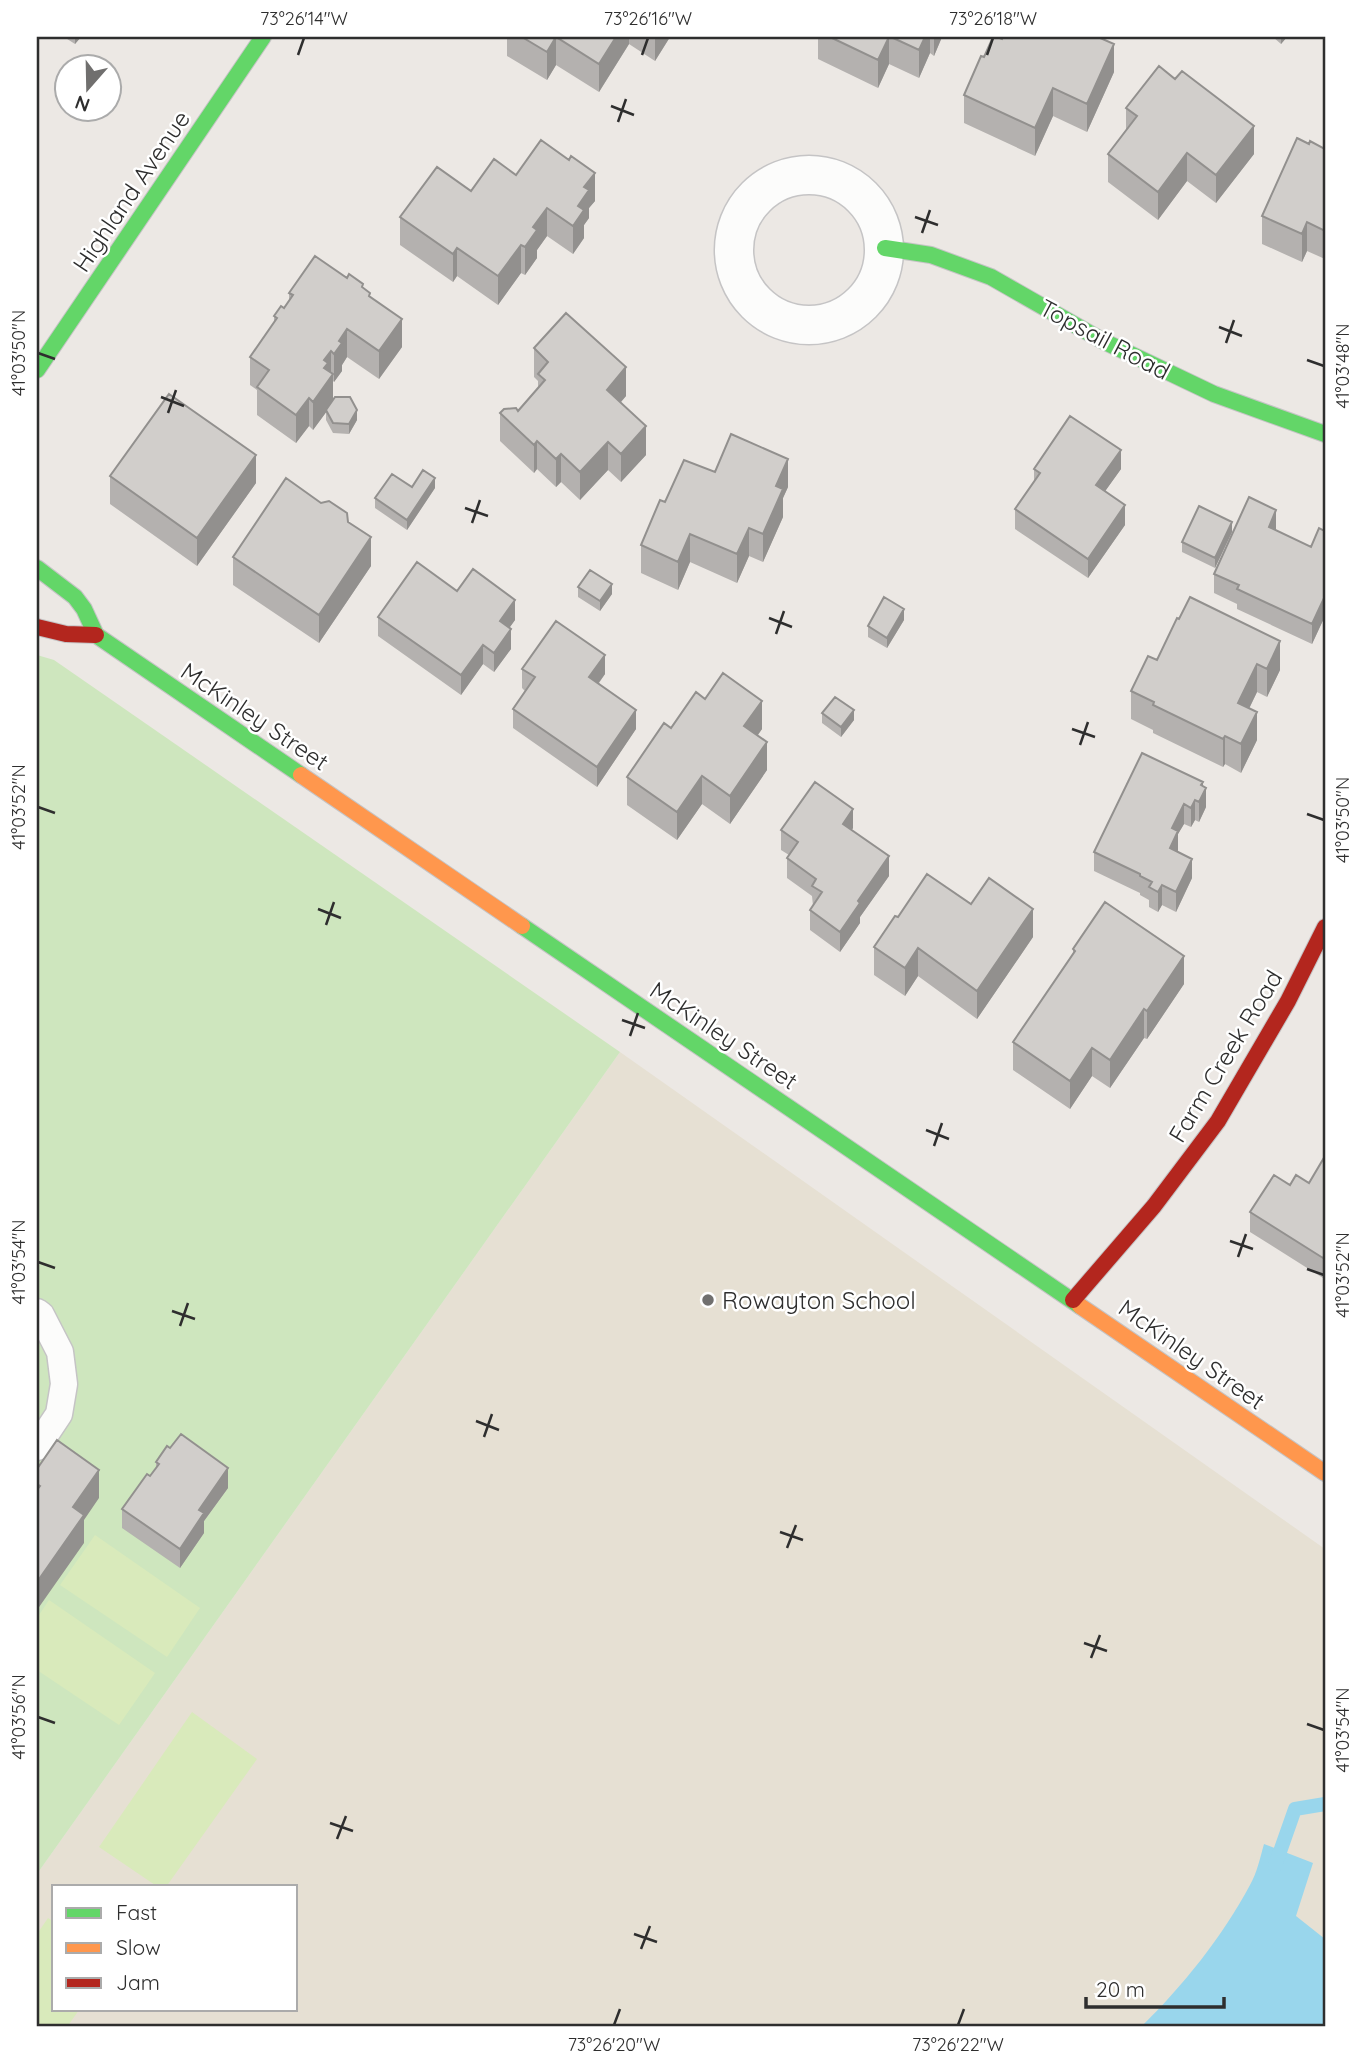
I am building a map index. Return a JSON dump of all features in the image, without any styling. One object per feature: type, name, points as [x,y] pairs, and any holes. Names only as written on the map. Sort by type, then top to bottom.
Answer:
[{"type":"main road","name":"Highland Avenue","points":[[37,370],[263,37]]},
{"type":"main road","name":"Topsail Road","points":[[885,248],[931,255],[990,277],[1104,341],[1214,394],[1325,434]]},
{"type":"main road","name":"McKinley Street","points":[[37,568],[75,597],[96,635],[1325,1473]]},
{"type":"main road","points":[[37,627],[52,633],[96,635]]},
{"type":"main road","name":"Farm Creek Road","points":[[1073,1300],[1154,1206],[1218,1121],[1288,1001],[1325,928]]},
{"type":"lane","points":[[37,1312],[60,1352],[64,1384],[59,1414],[37,1447]]},
{"type":"shaded area","name":"Rowayton School","points":[[620,1052],[1325,1549],[1325,2027],[37,2027],[37,1874]]},
{"type":"green space","points":[[37,655],[54,660],[620,1052],[37,1874]]},
{"type":"green space","points":[[95,1535],[200,1608],[167,1657],[60,1585]]},
{"type":"green space","points":[[49,1600],[155,1673],[119,1725],[37,1670],[37,1618]]},
{"type":"green space","points":[[192,1712],[257,1759],[167,1885],[155,1885],[99,1847]]},
{"type":"green space","points":[[48,1918],[52,1921],[52,2011],[78,2011],[67,2027],[37,2027],[37,1934]]},
{"type":"water","points":[[1264,1844],[1313,1863],[1296,1916],[1325,1939],[1325,2027],[1141,2027],[1172,1995],[1227,1923],[1252,1880]]},
{"type":"building","points":[[522,37],[556,37],[547,52]]},
{"type":"building","points":[[556,37],[616,37],[599,64]]},
{"type":"building","points":[[830,37],[889,37],[878,60]]},
{"type":"building","points":[[891,37],[925,37],[919,50]]},
{"type":"building","points":[[993,37],[1098,37],[1114,44],[1087,104],[1053,88],[1035,128],[964,95],[981,56],[984,57]]},
{"type":"building","points":[[1159,66],[1175,79],[1182,71],[1254,126],[1216,175],[1187,153],[1158,192],[1108,154],[1137,116],[1126,108]]},
{"type":"building","points":[[1297,138],[1325,149],[1325,231],[1307,222],[1302,234],[1262,216]]},
{"type":"building","points":[[541,140],[569,160],[571,156],[595,173],[584,187],[589,190],[578,206],[584,210],[573,226],[547,208],[533,227],[537,230],[525,247],[521,245],[498,276],[457,248],[453,254],[400,217],[437,167],[471,191],[494,159],[516,175]]},
{"type":"building","points":[[315,256],[347,278],[349,274],[363,284],[362,287],[370,293],[369,296],[402,319],[379,351],[347,329],[334,354],[331,351],[324,360],[328,363],[324,368],[333,374],[313,402],[309,398],[296,415],[257,387],[269,370],[250,357],[277,318],[274,316],[293,295],[289,293]]},
{"type":"building","points":[[566,313],[626,367],[607,390],[646,426],[621,454],[608,442],[580,472],[561,454],[556,459],[537,441],[534,445],[500,413],[504,409],[516,408],[518,411],[545,380],[538,374],[548,362],[534,348]]},
{"type":"building","points":[[169,394],[256,455],[197,538],[110,476]]},
{"type":"building","points":[[335,397],[350,397],[357,410],[349,424],[333,423],[326,410]]},
{"type":"building","points":[[1070,416],[1121,450],[1096,485],[1125,505],[1088,559],[1015,509],[1040,473],[1034,469]]},
{"type":"building","points":[[731,434],[788,459],[776,486],[783,489],[763,534],[749,528],[737,554],[690,534],[678,562],[641,545],[660,500],[665,502],[684,460],[715,472]]},
{"type":"building","points":[[423,470],[435,478],[407,520],[375,498],[392,474],[412,487]]},
{"type":"building","points":[[286,478],[321,503],[329,501],[347,513],[348,522],[371,537],[319,615],[233,557]]},
{"type":"building","points":[[1249,497],[1276,510],[1269,527],[1311,547],[1319,528],[1325,531],[1325,596],[1312,624],[1237,589],[1239,585],[1214,574]]},
{"type":"building","points":[[1199,506],[1232,522],[1215,558],[1182,542]]},
{"type":"building","points":[[417,562],[457,591],[473,569],[515,600],[500,621],[511,629],[494,653],[483,645],[461,675],[378,617]]},
{"type":"building","points":[[590,570],[612,584],[600,601],[578,587]]},
{"type":"building","points":[[884,597],[904,609],[887,638],[868,626]]},
{"type":"building","points":[[1190,597],[1280,641],[1267,669],[1257,664],[1238,703],[1257,712],[1241,744],[1225,736],[1223,739],[1153,705],[1154,702],[1131,691],[1148,656],[1157,660]]},
{"type":"building","points":[[556,621],[605,655],[589,677],[636,710],[597,767],[513,709],[535,677],[522,669]]},
{"type":"building","points":[[723,673],[762,701],[744,726],[767,742],[730,796],[702,776],[677,812],[627,777],[664,723],[671,728],[696,692],[705,699]]},
{"type":"building","points":[[835,697],[854,710],[841,727],[822,713]]},
{"type":"building","points":[[1142,753],[1203,782],[1201,785],[1206,788],[1199,802],[1195,800],[1191,808],[1184,804],[1172,828],[1178,831],[1170,848],[1192,859],[1176,892],[1162,885],[1158,892],[1149,887],[1152,882],[1140,874],[1094,852]]},
{"type":"building","points":[[815,782],[853,809],[843,824],[889,856],[840,932],[810,910],[822,892],[812,886],[816,879],[787,858],[798,842],[781,830]]},
{"type":"building","points":[[927,874],[971,904],[989,878],[1033,909],[977,991],[918,948],[905,968],[874,947]]},
{"type":"building","points":[[1105,902],[1184,956],[1110,1060],[1092,1048],[1070,1081],[1013,1042]]},
{"type":"building","points":[[1325,1156],[1323,1258],[1250,1212],[1274,1175],[1290,1185],[1296,1175],[1309,1183]]},
{"type":"building","points":[[181,1434],[228,1468],[199,1510],[204,1513],[180,1549],[122,1509],[147,1474],[150,1476],[159,1464],[156,1462],[167,1446],[170,1448]]},
{"type":"building","points":[[57,1440],[99,1470],[73,1507],[84,1515],[37,1582],[37,1490],[40,1486],[37,1484],[37,1469]]},
{"type":"waterway","points":[[1275,1866],[1295,1809],[1325,1804]]},
{"type":"traffic: fast","points":[[37,370],[263,37]]},
{"type":"traffic: fast","points":[[885,248],[931,255],[991,277],[1103,341],[1214,394],[1325,434]]},
{"type":"traffic: fast","points":[[37,568],[75,597],[96,635],[301,775]]},
{"type":"traffic: fast","points":[[522,926],[1080,1306]]},
{"type":"traffic: slow","points":[[301,775],[522,926]]},
{"type":"traffic: slow","points":[[1080,1306],[1325,1473]]},
{"type":"traffic: jam","points":[[37,627],[66,634],[96,635]]},
{"type":"traffic: jam","points":[[1073,1300],[1154,1206],[1218,1121],[1288,1001],[1325,927]]},
{"type":"place","name":"Rowayton School","points":[[708,1300]]}]
